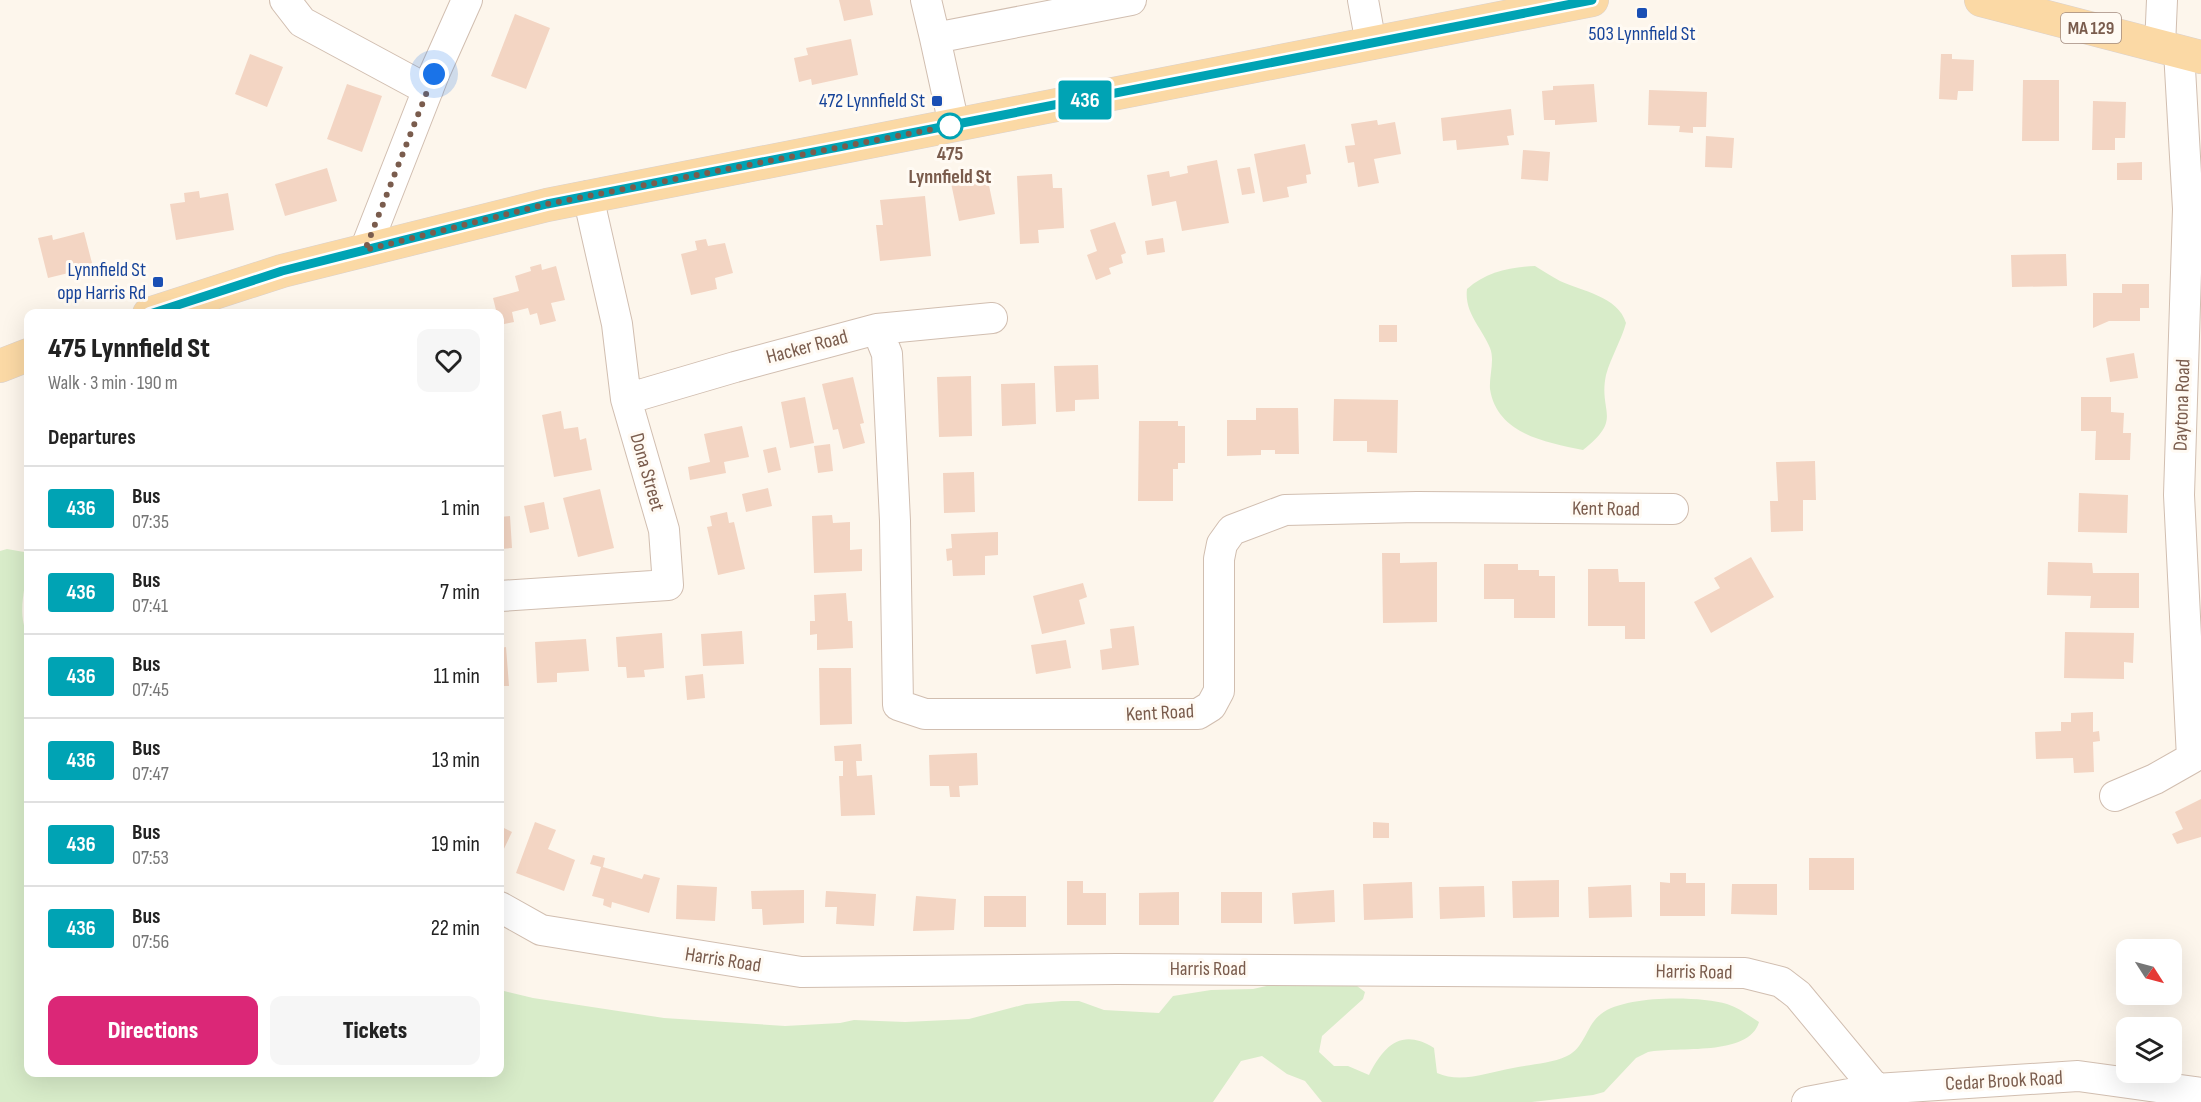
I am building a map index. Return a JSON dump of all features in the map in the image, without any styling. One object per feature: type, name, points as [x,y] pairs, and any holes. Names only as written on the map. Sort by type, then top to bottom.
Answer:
[{"type":"main road","points":[[165,309],[282,271],[588,196],[1592,0]]},
{"type":"main road","name":"MA 129","points":[[1981,0],[2039,7],[2180,51]]},
{"type":"main road","points":[[0,366],[24,357]]},
{"type":"street","points":[[285,0],[302,22],[428,90]]},
{"type":"street","points":[[365,250],[428,90],[467,0]]},
{"type":"street","points":[[926,0],[954,125]]},
{"type":"street","points":[[934,39],[1131,0]]},
{"type":"street","points":[[1363,0],[1371,44]]},
{"type":"street","name":"Daytona Road","points":[[2115,796],[2156,779],[2192,758],[2179,495],[2188,209],[2180,51],[2162,0]]},
{"type":"street","name":"Dona Street","points":[[504,596],[668,585],[664,530],[626,399],[616,324],[588,196]]},
{"type":"street","name":"Hacker Road","points":[[626,399],[877,329],[992,318]]},
{"type":"street","name":"Kent Road","points":[[877,329],[887,354],[895,521],[898,705],[925,714],[1198,714],[1211,706],[1219,691],[1219,559],[1222,544],[1232,530],[1285,510],[1417,507],[1672,509]]},
{"type":"street","name":"Harris Road","points":[[504,909],[541,930],[801,972],[1141,969],[1745,973],[1781,982],[1798,995],[1880,1095]]},
{"type":"street","name":"Cedar Brook Road","points":[[1807,1102],[2078,1076],[2184,1095]]},
{"type":"green space","points":[[1535,266],[1560,281],[1607,300],[1622,314],[1626,323],[1606,375],[1604,388],[1606,422],[1603,430],[1583,450],[1539,439],[1512,426],[1502,416],[1494,404],[1490,389],[1492,358],[1490,348],[1468,306],[1467,289],[1482,278],[1508,269]]},
{"type":"green space","points":[[7,549],[24,552],[22,614],[24,625],[24,1077],[504,1077],[504,991],[533,998],[664,1018],[785,1026],[854,1020],[905,1022],[969,1019],[1026,1004],[1062,1001],[1079,1001],[1104,1010],[1159,1013],[1173,996],[1211,990],[1253,989],[1280,983],[1357,986],[1365,992],[1363,999],[1322,1036],[1319,1052],[1334,1066],[1348,1066],[1369,1075],[1380,1056],[1394,1043],[1412,1039],[1434,1048],[1437,1073],[1446,1076],[1475,1076],[1561,1059],[1578,1048],[1592,1024],[1601,1014],[1627,1003],[1644,1000],[1715,1001],[1736,1008],[1759,1022],[1753,1033],[1742,1041],[1711,1048],[1648,1052],[1636,1058],[1604,1092],[1532,1102],[1322,1102],[1305,1081],[1287,1074],[1262,1056],[1241,1061],[1213,1102],[0,1102],[0,551]]},
{"type":"building","points":[[839,0],[870,0],[873,15],[844,21]]},
{"type":"building","points":[[515,14],[550,28],[526,89],[491,76]]},
{"type":"building","points":[[851,39],[858,75],[812,85],[811,79],[799,82],[794,58],[808,55],[806,48]]},
{"type":"building","points":[[250,54],[283,67],[267,107],[235,94]]},
{"type":"building","points":[[1941,54],[1952,54],[1952,59],[1974,60],[1973,91],[1958,91],[1957,100],[1939,99]]},
{"type":"building","points":[[2023,80],[2059,80],[2059,141],[2022,141]]},
{"type":"building","points":[[347,84],[382,96],[362,152],[327,139]]},
{"type":"building","points":[[1594,84],[1597,122],[1555,125],[1555,120],[1544,120],[1542,91],[1553,90],[1553,86]]},
{"type":"building","points":[[1649,90],[1707,92],[1706,127],[1693,127],[1693,133],[1679,132],[1680,126],[1648,125]]},
{"type":"building","points":[[2093,101],[2126,102],[2125,138],[2115,138],[2115,150],[2092,150]]},
{"type":"building","points":[[1511,109],[1514,135],[1507,136],[1509,145],[1457,150],[1456,140],[1443,141],[1441,118]]},
{"type":"building","points":[[1377,120],[1378,125],[1395,122],[1401,154],[1374,159],[1379,183],[1358,187],[1354,162],[1348,163],[1345,146],[1355,145],[1351,124]]},
{"type":"building","points":[[1706,136],[1734,138],[1732,168],[1705,167]]},
{"type":"building","points":[[1305,144],[1311,174],[1306,175],[1307,183],[1287,187],[1289,197],[1263,202],[1254,154]]},
{"type":"building","points":[[1523,150],[1550,152],[1548,181],[1521,179]]},
{"type":"building","points":[[1217,160],[1229,223],[1182,231],[1176,201],[1152,206],[1147,175],[1169,171],[1170,177],[1188,173],[1187,166]]},
{"type":"building","points":[[2142,162],[2142,180],[2117,180],[2117,163]]},
{"type":"building","points":[[1250,167],[1255,193],[1242,195],[1237,169]]},
{"type":"building","points":[[327,168],[337,201],[285,216],[275,184]]},
{"type":"building","points":[[1052,174],[1053,188],[1062,188],[1064,228],[1038,230],[1039,243],[1020,244],[1017,176]]},
{"type":"building","points":[[987,176],[995,214],[959,221],[951,183]]},
{"type":"building","points":[[199,191],[200,198],[228,193],[234,230],[176,240],[170,204],[185,202],[184,193]]},
{"type":"building","points":[[925,196],[931,256],[880,261],[876,225],[883,225],[880,200]]},
{"type":"building","points":[[1115,222],[1126,253],[1121,255],[1123,263],[1109,268],[1111,274],[1096,280],[1087,255],[1097,251],[1090,230]]},
{"type":"building","points":[[84,232],[93,267],[48,278],[38,238],[52,235],[53,240]]},
{"type":"building","points":[[1163,238],[1165,252],[1147,255],[1145,241]]},
{"type":"building","points":[[706,239],[708,246],[725,243],[733,273],[715,278],[717,289],[691,295],[681,254],[697,250],[695,241]]},
{"type":"building","points":[[2066,254],[2067,286],[2012,287],[2011,255]]},
{"type":"building","points":[[541,264],[542,270],[556,266],[565,300],[551,303],[556,321],[540,325],[537,313],[530,315],[528,308],[512,312],[514,322],[504,324],[504,309],[496,309],[493,298],[519,291],[515,276],[531,271],[530,267]]},
{"type":"building","points":[[2122,284],[2149,284],[2149,308],[2140,308],[2140,321],[2109,321],[2093,328],[2093,293],[2122,293]]},
{"type":"building","points":[[1379,325],[1397,325],[1397,342],[1379,342]]},
{"type":"building","points":[[2134,353],[2138,378],[2110,382],[2106,358]]},
{"type":"building","points":[[1098,365],[1099,399],[1075,400],[1075,411],[1056,412],[1054,366]]},
{"type":"building","points":[[971,376],[972,436],[939,437],[937,377]]},
{"type":"building","points":[[853,377],[864,423],[860,424],[865,443],[843,449],[838,429],[833,430],[822,384]]},
{"type":"building","points":[[1035,383],[1036,424],[1002,426],[1001,384]]},
{"type":"building","points":[[805,397],[814,443],[790,448],[781,402]]},
{"type":"building","points":[[2081,397],[2111,397],[2111,412],[2124,413],[2123,433],[2131,433],[2130,460],[2095,460],[2096,431],[2081,431]]},
{"type":"building","points":[[1334,399],[1398,400],[1397,453],[1367,452],[1367,441],[1333,441]]},
{"type":"building","points":[[1256,408],[1298,408],[1299,454],[1275,454],[1275,450],[1261,450],[1261,455],[1227,456],[1227,420],[1256,420]]},
{"type":"building","points":[[561,411],[564,429],[578,427],[580,440],[586,438],[592,470],[554,477],[542,415]]},
{"type":"building","points":[[1139,421],[1178,421],[1178,426],[1185,426],[1185,463],[1178,463],[1178,469],[1173,469],[1173,501],[1138,501]]},
{"type":"building","points":[[742,426],[749,457],[724,462],[726,473],[690,480],[688,467],[710,462],[704,434]]},
{"type":"building","points":[[830,444],[833,471],[818,473],[814,446]]},
{"type":"building","points":[[776,447],[781,470],[768,473],[763,450]]},
{"type":"building","points":[[1815,461],[1816,500],[1803,500],[1803,531],[1771,532],[1770,501],[1778,501],[1776,462]]},
{"type":"building","points":[[974,472],[975,512],[944,513],[943,473]]},
{"type":"building","points":[[768,488],[772,506],[746,512],[742,494]]},
{"type":"building","points":[[600,489],[614,548],[578,557],[563,498]]},
{"type":"building","points":[[2079,493],[2128,495],[2127,533],[2078,532]]},
{"type":"building","points":[[544,502],[549,529],[530,533],[524,506]]},
{"type":"building","points":[[727,512],[729,523],[734,522],[745,569],[718,575],[707,527],[712,526],[710,516]]},
{"type":"building","points":[[832,515],[833,523],[850,522],[850,550],[862,549],[862,571],[814,573],[812,516]]},
{"type":"building","points":[[510,516],[512,548],[504,549],[504,517]]},
{"type":"building","points":[[998,532],[998,555],[985,556],[985,575],[953,576],[952,560],[947,561],[946,549],[952,548],[951,534]]},
{"type":"building","points":[[1382,553],[1400,553],[1400,563],[1437,562],[1437,622],[1383,623]]},
{"type":"building","points":[[1751,557],[1774,597],[1711,633],[1694,602],[1720,588],[1714,578]]},
{"type":"building","points":[[2048,562],[2092,563],[2093,573],[2139,573],[2139,608],[2090,608],[2091,596],[2047,595]]},
{"type":"building","points":[[1484,564],[1518,564],[1518,570],[1539,570],[1539,576],[1555,576],[1555,618],[1514,618],[1514,599],[1484,599]]},
{"type":"building","points":[[1588,569],[1618,569],[1619,582],[1645,582],[1645,639],[1625,639],[1625,626],[1588,626]]},
{"type":"building","points":[[1083,583],[1087,597],[1079,600],[1085,624],[1042,634],[1033,596]]},
{"type":"building","points":[[846,593],[848,621],[852,621],[853,648],[817,650],[817,634],[810,635],[810,621],[815,621],[814,595]]},
{"type":"building","points":[[1134,626],[1139,665],[1102,670],[1100,650],[1112,648],[1110,629]]},
{"type":"building","points":[[742,631],[744,664],[703,666],[701,634]]},
{"type":"building","points":[[2065,632],[2134,633],[2133,663],[2124,662],[2124,679],[2064,678]]},
{"type":"building","points":[[662,633],[664,668],[644,670],[645,677],[627,678],[626,667],[618,667],[616,637]]},
{"type":"building","points":[[586,639],[589,671],[557,673],[557,682],[537,683],[535,642]]},
{"type":"building","points":[[1066,640],[1071,668],[1036,674],[1031,645]]},
{"type":"building","points":[[504,647],[506,647],[509,686],[504,686]]},
{"type":"building","points":[[819,668],[851,668],[852,724],[820,725]]},
{"type":"building","points":[[703,674],[705,698],[687,700],[685,676]]},
{"type":"building","points":[[2093,712],[2093,732],[2099,731],[2100,741],[2093,742],[2094,772],[2074,773],[2073,758],[2036,759],[2035,732],[2061,731],[2061,722],[2071,722],[2071,713]]},
{"type":"building","points":[[861,744],[862,761],[856,761],[857,776],[872,775],[875,815],[841,816],[839,776],[843,776],[843,761],[835,761],[834,746]]},
{"type":"building","points":[[977,753],[978,785],[959,786],[960,797],[950,797],[949,786],[930,786],[929,755]]},
{"type":"building","points":[[2201,799],[2201,837],[2177,844],[2172,834],[2183,829],[2175,812]]},
{"type":"building","points":[[535,822],[556,830],[548,849],[575,860],[564,891],[516,873]]},
{"type":"building","points":[[1373,822],[1389,823],[1389,838],[1373,838]]},
{"type":"building","points":[[504,828],[512,832],[504,849]]},
{"type":"building","points":[[593,855],[605,858],[603,867],[642,879],[644,874],[660,878],[649,913],[612,902],[611,908],[603,905],[604,899],[592,896],[601,867],[590,864]]},
{"type":"building","points":[[1809,858],[1854,858],[1854,890],[1809,890]]},
{"type":"building","points":[[1670,873],[1686,873],[1686,883],[1705,883],[1705,916],[1660,916],[1660,882],[1670,883]]},
{"type":"building","points":[[1559,880],[1559,917],[1513,918],[1512,881]]},
{"type":"building","points":[[1067,881],[1083,881],[1083,893],[1106,893],[1106,925],[1067,925]]},
{"type":"building","points":[[1412,882],[1413,918],[1364,920],[1363,884]]},
{"type":"building","points":[[1732,884],[1777,884],[1777,915],[1731,914]]},
{"type":"building","points":[[677,885],[717,887],[715,921],[676,919]]},
{"type":"building","points":[[1631,885],[1632,917],[1589,918],[1588,887]]},
{"type":"building","points":[[1484,886],[1485,917],[1440,919],[1439,887]]},
{"type":"building","points":[[804,890],[804,923],[763,925],[762,909],[752,909],[751,891]]},
{"type":"building","points":[[1334,890],[1335,922],[1294,924],[1292,893]]},
{"type":"building","points":[[826,891],[876,894],[874,926],[836,924],[837,907],[825,907]]},
{"type":"building","points":[[1179,892],[1179,925],[1139,925],[1139,893]]},
{"type":"building","points":[[1221,892],[1262,892],[1262,923],[1221,923]]},
{"type":"building","points":[[916,896],[956,899],[954,930],[913,931]]},
{"type":"building","points":[[984,896],[1026,896],[1026,927],[984,927]]},
{"type":"bus line","name":"436","points":[[165,309],[282,271],[547,204],[1592,0]]},
{"type":"place","name":"503 Lynnfield St","points":[[1642,13]]},
{"type":"place","name":"472 Lynnfield St","points":[[937,101]]},
{"type":"place","name":"475 Lynnfield St","points":[[950,126]]},
{"type":"place","name":"Lynnfield St opp Harris Rd","points":[[158,282]]},
{"type":"route","points":[[434,74],[365,250],[547,204],[954,125],[950,126]]}]
